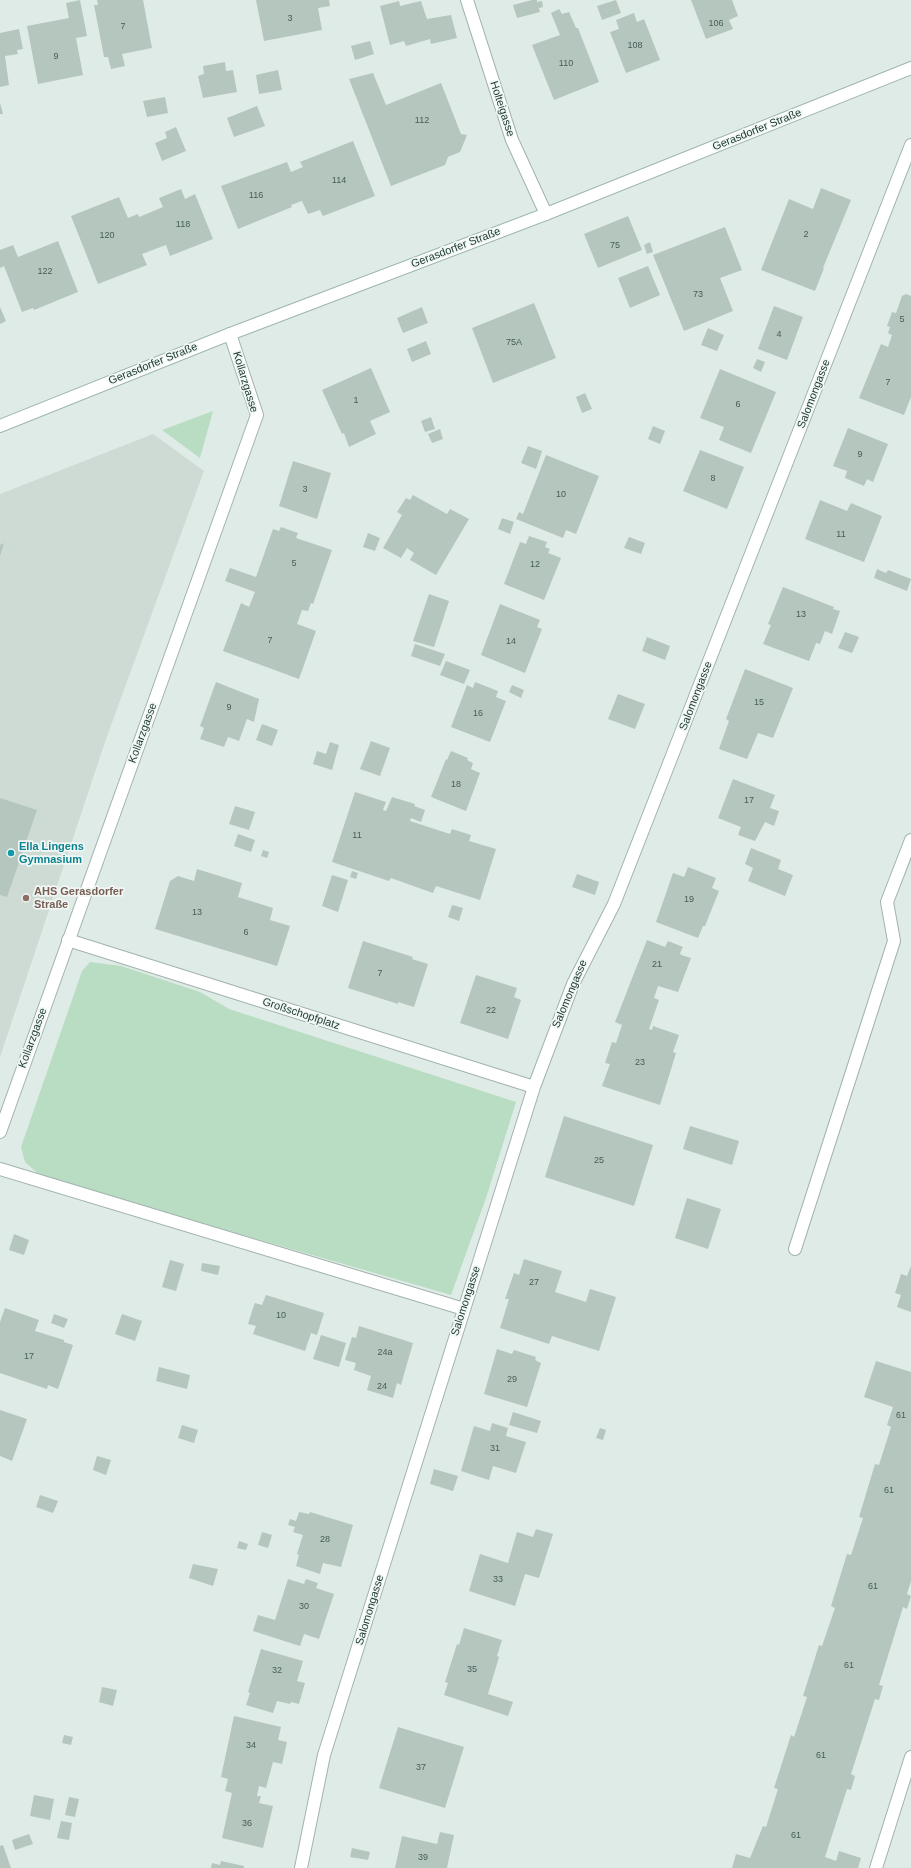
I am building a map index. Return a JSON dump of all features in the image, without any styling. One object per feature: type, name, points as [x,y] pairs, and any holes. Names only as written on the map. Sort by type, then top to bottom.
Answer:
[{"type":"street","name":"Holteigasse","points":[[467,0],[512,140],[546,214]]},
{"type":"street","name":"Gerasdorfer Straße","points":[[0,426],[230,334],[546,214],[911,68]]},
{"type":"street","name":"Salomongasse","points":[[300,1868],[324,1755],[534,1087],[573,984],[614,904],[911,145]]},
{"type":"street","name":"Kollarzgasse","points":[[0,1132],[257,415],[230,334]]},
{"type":"street","points":[[795,1249],[894,941],[887,902],[911,840]]},
{"type":"street","name":"Großschopfplatz","points":[[68,940],[534,1087]]},
{"type":"street","points":[[0,1168],[464,1309]]},
{"type":"street","points":[[876,1868],[911,1757]]},
{"type":"shaded area","name":"AHS Gerasdorfer Straße","points":[[153,434],[204,471],[106,739],[0,1057],[0,494]]},
{"type":"green space","points":[[213,411],[200,458],[162,430]]},
{"type":"green space","points":[[90,962],[121,966],[200,992],[229,1009],[516,1102],[486,1198],[451,1295],[42,1177],[25,1162],[21,1147],[82,971]]},
{"type":"building","points":[[80,0],[87,36],[76,38],[83,75],[38,84],[27,26],[69,18],[66,3]]},
{"type":"building","points":[[97,0],[143,0],[152,48],[122,54],[125,66],[111,69],[108,57],[104,57],[94,5],[98,5]]},
{"type":"building","points":[[256,0],[329,0],[330,6],[318,8],[322,30],[264,41]]},
{"type":"building","points":[[537,0],[537,2],[542,1],[543,7],[539,8],[540,12],[517,18],[513,5]]},
{"type":"building","points":[[616,0],[621,13],[602,20],[597,6]]},
{"type":"building","points":[[691,0],[732,0],[738,16],[729,20],[733,29],[706,39]]},
{"type":"building","points":[[399,1],[400,6],[421,1],[427,19],[451,15],[457,38],[431,44],[430,39],[406,46],[404,41],[390,45],[380,6]]},
{"type":"building","points":[[559,9],[562,14],[569,12],[576,28],[578,28],[599,82],[554,100],[532,45],[560,35],[551,13]]},
{"type":"building","points":[[634,13],[637,22],[644,19],[660,60],[626,73],[610,32],[619,29],[616,20]]},
{"type":"building","points":[[19,29],[23,49],[17,50],[18,54],[5,56],[9,85],[0,87],[0,33]]},
{"type":"building","points":[[370,41],[374,54],[355,60],[351,46]]},
{"type":"building","points":[[225,62],[226,71],[233,70],[237,92],[203,98],[198,76],[204,74],[203,66]]},
{"type":"building","points":[[278,70],[282,90],[259,94],[256,75]]},
{"type":"building","points":[[373,73],[386,105],[441,83],[461,134],[467,135],[460,152],[448,157],[445,165],[391,186],[349,79]]},
{"type":"building","points":[[165,97],[168,113],[147,117],[143,101]]},
{"type":"building","points":[[0,103],[3,114],[0,114]]},
{"type":"building","points":[[257,106],[265,126],[234,137],[227,118]]},
{"type":"building","points":[[176,127],[186,151],[162,161],[155,143],[167,138],[165,132]]},
{"type":"building","points":[[353,141],[375,196],[323,216],[320,210],[308,214],[302,201],[291,205],[292,207],[238,229],[221,186],[287,162],[291,172],[303,167],[300,162]]},
{"type":"building","points":[[821,188],[851,200],[815,291],[761,270],[789,199],[813,209]]},
{"type":"building","points":[[181,189],[185,199],[195,194],[213,239],[170,256],[166,245],[142,254],[147,265],[98,284],[71,216],[119,197],[128,218],[138,214],[139,217],[163,207],[159,198]]},
{"type":"building","points":[[628,216],[642,250],[598,268],[584,234]]},
{"type":"building","points":[[725,227],[742,270],[720,278],[733,311],[684,331],[653,255]]},
{"type":"building","points":[[58,241],[78,292],[34,310],[33,308],[22,312],[4,266],[0,268],[0,250],[13,245],[18,257]]},
{"type":"building","points":[[650,242],[653,252],[647,254],[644,245]]},
{"type":"building","points":[[648,266],[660,295],[630,308],[618,278]]},
{"type":"building","points":[[906,294],[911,296],[911,397],[904,415],[859,398],[881,344],[888,347],[892,335],[888,333],[890,327],[887,326],[892,312],[896,313],[902,296]]},
{"type":"building","points":[[534,303],[556,358],[493,383],[472,328]]},
{"type":"building","points":[[774,306],[803,317],[787,360],[758,349]]},
{"type":"building","points":[[0,307],[6,321],[0,324]]},
{"type":"building","points":[[422,307],[428,323],[403,333],[397,318]]},
{"type":"building","points":[[708,328],[724,335],[717,351],[701,345]]},
{"type":"building","points":[[426,341],[431,354],[412,362],[407,349]]},
{"type":"building","points":[[757,359],[765,362],[761,372],[753,368]]},
{"type":"building","points":[[371,368],[390,412],[370,421],[376,434],[349,447],[344,433],[342,434],[322,390]]},
{"type":"building","points":[[720,369],[776,392],[751,453],[719,440],[724,427],[700,418]]},
{"type":"building","points":[[585,393],[592,409],[582,413],[576,397]]},
{"type":"building","points":[[431,417],[435,429],[425,432],[421,421]]},
{"type":"building","points":[[653,426],[665,431],[660,444],[648,439]]},
{"type":"building","points":[[848,428],[888,444],[873,482],[867,479],[864,486],[845,478],[847,471],[833,466]]},
{"type":"building","points":[[440,429],[443,439],[432,443],[428,434]]},
{"type":"building","points":[[528,446],[542,451],[536,469],[521,463]]},
{"type":"building","points":[[700,450],[744,467],[727,509],[683,491]]},
{"type":"building","points":[[546,455],[599,476],[576,534],[566,530],[563,538],[516,519],[519,512],[523,514]]},
{"type":"building","points":[[293,461],[331,473],[317,519],[279,506]]},
{"type":"building","points":[[413,495],[447,514],[450,509],[469,519],[436,575],[410,560],[414,553],[407,548],[401,558],[383,548],[402,515],[397,512],[406,498],[410,500]]},
{"type":"building","points":[[820,500],[847,511],[851,503],[882,516],[864,562],[805,539]]},
{"type":"building","points":[[502,518],[514,522],[510,534],[498,529]]},
{"type":"building","points":[[281,527],[298,533],[296,538],[332,550],[313,604],[311,603],[308,611],[302,610],[297,624],[316,631],[299,679],[223,651],[241,603],[249,607],[255,592],[225,581],[230,568],[256,577],[273,529],[279,531]]},
{"type":"building","points":[[368,533],[380,538],[375,551],[363,547]]},
{"type":"building","points":[[529,536],[547,542],[545,547],[550,549],[548,553],[561,558],[544,600],[504,584],[520,542],[526,544]]},
{"type":"building","points":[[629,537],[645,543],[641,554],[624,548]]},
{"type":"building","points":[[4,543],[0,556],[0,545]]},
{"type":"building","points":[[877,569],[886,573],[888,570],[911,579],[907,591],[874,578]]},
{"type":"building","points":[[783,587],[834,607],[833,609],[840,611],[832,634],[825,631],[820,644],[816,643],[809,661],[763,644],[771,625],[768,624]]},
{"type":"building","points":[[429,594],[449,601],[434,647],[413,641]]},
{"type":"building","points":[[500,604],[540,620],[537,627],[542,629],[525,673],[481,655]]},
{"type":"building","points":[[845,632],[859,637],[852,653],[838,648]]},
{"type":"building","points":[[647,637],[670,646],[665,660],[642,651]]},
{"type":"building","points":[[415,644],[445,654],[440,666],[411,656]]},
{"type":"building","points":[[446,661],[470,670],[464,684],[440,675]]},
{"type":"building","points":[[745,669],[793,688],[773,738],[758,733],[747,759],[719,749],[729,721],[726,719]]},
{"type":"building","points":[[216,682],[259,699],[254,722],[247,719],[239,741],[228,737],[224,747],[200,739],[204,728],[200,726]]},
{"type":"building","points":[[475,682],[498,691],[496,697],[506,701],[490,742],[451,727],[467,685],[473,688]]},
{"type":"building","points":[[512,685],[524,690],[521,698],[509,692]]},
{"type":"building","points":[[618,694],[645,704],[635,729],[608,719]]},
{"type":"building","points":[[262,724],[278,730],[272,746],[256,740]]},
{"type":"building","points":[[371,741],[390,748],[380,776],[360,769]]},
{"type":"building","points":[[330,742],[339,745],[332,770],[313,764],[317,751],[326,754]]},
{"type":"building","points":[[451,751],[468,758],[467,760],[473,763],[471,769],[480,773],[466,811],[431,797],[446,759],[447,760]]},
{"type":"building","points":[[733,779],[775,795],[770,808],[779,811],[774,826],[765,822],[755,841],[738,835],[741,827],[718,818]]},
{"type":"building","points":[[355,792],[386,802],[383,810],[386,811],[392,797],[415,804],[414,806],[425,810],[421,822],[411,818],[410,821],[450,834],[452,829],[471,835],[469,841],[496,849],[480,900],[436,886],[433,893],[391,878],[389,881],[332,862]]},
{"type":"building","name":"Ella Lingens Gymnasium","points":[[0,798],[37,810],[7,897],[0,895]]},
{"type":"building","points":[[235,806],[255,812],[249,830],[229,824]]},
{"type":"building","points":[[238,834],[255,840],[251,852],[234,846]]},
{"type":"building","points":[[751,848],[781,860],[778,869],[793,875],[785,896],[748,881],[753,868],[745,864]]},
{"type":"building","points":[[263,850],[269,852],[267,858],[261,856]]},
{"type":"building","points":[[688,867],[716,878],[712,888],[719,891],[705,926],[703,926],[698,938],[656,922],[673,873],[684,877]]},
{"type":"building","points":[[197,869],[242,883],[238,897],[273,908],[270,920],[290,926],[277,966],[155,929],[170,881],[178,876],[194,881]]},
{"type":"building","points":[[352,871],[358,873],[356,879],[350,877]]},
{"type":"building","points":[[577,874],[599,882],[595,895],[572,887]]},
{"type":"building","points":[[332,875],[348,880],[338,912],[322,906]]},
{"type":"building","points":[[452,905],[463,908],[459,921],[448,917]]},
{"type":"building","points":[[647,940],[665,947],[668,941],[683,947],[680,953],[681,955],[691,958],[678,992],[658,986],[654,998],[659,1000],[649,1029],[652,1030],[653,1026],[679,1035],[673,1052],[676,1053],[660,1105],[602,1086],[610,1064],[605,1063],[612,1042],[616,1043],[622,1025],[615,1022]]},
{"type":"building","points":[[363,941],[413,957],[412,959],[428,964],[414,1007],[398,1002],[398,1004],[348,988]]},
{"type":"building","points":[[476,975],[517,988],[514,997],[521,1000],[508,1039],[460,1023]]},
{"type":"building","points":[[564,1116],[653,1145],[634,1206],[545,1177]]},
{"type":"building","points":[[690,1126],[739,1141],[732,1165],[683,1149]]},
{"type":"building","points":[[687,1198],[721,1209],[708,1249],[675,1238]]},
{"type":"building","points":[[14,1234],[29,1240],[24,1255],[9,1250]]},
{"type":"building","points":[[524,1259],[562,1271],[555,1292],[586,1302],[590,1289],[616,1297],[599,1351],[552,1336],[549,1344],[500,1328],[509,1299],[505,1299],[514,1273],[519,1275]]},
{"type":"building","points":[[170,1260],[184,1264],[176,1291],[162,1287]]},
{"type":"building","points":[[202,1263],[220,1266],[218,1275],[201,1271]]},
{"type":"building","points":[[911,1266],[911,1312],[897,1307],[901,1295],[895,1293],[901,1274],[907,1276]]},
{"type":"building","points":[[266,1295],[324,1313],[317,1335],[311,1333],[305,1351],[253,1334],[256,1326],[248,1324],[253,1308],[255,1303],[262,1305]]},
{"type":"building","points":[[5,1308],[39,1320],[35,1331],[64,1340],[64,1342],[73,1345],[58,1389],[48,1385],[47,1389],[0,1373],[0,1322]]},
{"type":"building","points":[[54,1314],[68,1319],[64,1328],[51,1323]]},
{"type":"building","points":[[122,1314],[142,1321],[135,1341],[115,1334]]},
{"type":"building","points":[[359,1326],[413,1343],[401,1385],[397,1383],[393,1398],[367,1390],[371,1376],[354,1370],[356,1363],[345,1360],[352,1337],[356,1338]]},
{"type":"building","points":[[321,1335],[346,1343],[339,1367],[313,1359]]},
{"type":"building","points":[[497,1349],[512,1354],[514,1350],[536,1357],[535,1360],[541,1363],[527,1407],[484,1394]]},
{"type":"building","points":[[876,1361],[911,1372],[911,1581],[907,1594],[911,1596],[907,1609],[903,1607],[879,1685],[883,1686],[879,1700],[875,1699],[851,1774],[855,1776],[851,1790],[847,1789],[825,1857],[836,1861],[839,1851],[861,1858],[858,1868],[732,1868],[736,1854],[750,1858],[763,1826],[766,1827],[778,1789],[774,1788],[791,1735],[794,1737],[807,1697],[803,1696],[819,1645],[822,1646],[835,1608],[831,1606],[847,1554],[851,1555],[863,1518],[859,1517],[875,1464],[879,1465],[891,1427],[887,1425],[893,1407],[864,1397]]},
{"type":"building","points":[[159,1367],[190,1375],[187,1389],[156,1381]]},
{"type":"building","points":[[0,1410],[27,1419],[12,1461],[0,1456]]},
{"type":"building","points":[[513,1412],[541,1421],[537,1433],[509,1425]]},
{"type":"building","points":[[492,1423],[508,1428],[506,1436],[526,1442],[516,1473],[493,1466],[489,1480],[461,1471],[474,1426],[490,1431]]},
{"type":"building","points":[[182,1425],[198,1430],[194,1443],[178,1438]]},
{"type":"building","points":[[600,1428],[606,1430],[603,1440],[596,1438]]},
{"type":"building","points":[[97,1456],[111,1460],[106,1475],[93,1470]]},
{"type":"building","points":[[434,1469],[458,1476],[453,1491],[430,1484]]},
{"type":"building","points":[[40,1495],[58,1501],[53,1513],[36,1507]]},
{"type":"building","points":[[299,1512],[309,1514],[310,1512],[353,1525],[341,1567],[323,1563],[320,1574],[296,1566],[299,1555],[297,1554],[303,1535],[293,1532],[295,1527],[288,1525],[290,1519],[296,1521]]},
{"type":"building","points":[[536,1529],[553,1534],[539,1578],[525,1574],[515,1606],[469,1591],[480,1554],[508,1563],[517,1532],[533,1537]]},
{"type":"building","points":[[262,1532],[272,1535],[268,1548],[258,1545]]},
{"type":"building","points":[[239,1541],[248,1544],[246,1550],[237,1548]]},
{"type":"building","points":[[193,1564],[218,1569],[213,1586],[189,1578]]},
{"type":"building","points":[[288,1579],[304,1584],[306,1579],[318,1583],[316,1588],[334,1594],[319,1639],[304,1634],[300,1646],[253,1631],[258,1615],[275,1620]]},
{"type":"building","points":[[464,1628],[502,1640],[497,1656],[499,1657],[488,1694],[513,1702],[508,1716],[444,1695],[448,1683],[445,1682],[457,1644],[459,1645]]},
{"type":"building","points":[[261,1649],[303,1661],[297,1681],[305,1683],[299,1704],[291,1702],[290,1704],[277,1701],[273,1713],[246,1705],[250,1693],[248,1692]]},
{"type":"building","points":[[102,1687],[117,1690],[113,1706],[99,1702]]},
{"type":"building","points":[[234,1716],[281,1727],[278,1740],[287,1742],[282,1764],[273,1762],[266,1788],[259,1786],[257,1796],[261,1796],[259,1803],[273,1806],[263,1848],[222,1838],[232,1793],[225,1791],[228,1779],[221,1777]]},
{"type":"building","points":[[398,1727],[464,1747],[445,1808],[379,1788]]},
{"type":"building","points":[[64,1735],[73,1737],[71,1745],[62,1743]]},
{"type":"building","points":[[34,1795],[54,1799],[50,1820],[30,1816]]},
{"type":"building","points":[[69,1797],[79,1799],[75,1817],[65,1815]]},
{"type":"building","points":[[61,1821],[72,1823],[69,1840],[57,1838]]},
{"type":"building","points":[[440,1832],[454,1835],[447,1868],[395,1868],[402,1836],[437,1844]]},
{"type":"building","points":[[29,1834],[33,1844],[15,1850],[12,1840]]},
{"type":"building","points":[[3,1845],[11,1868],[0,1868],[0,1846]]},
{"type":"building","points":[[352,1848],[370,1852],[368,1860],[350,1857]]},
{"type":"building","points":[[221,1861],[244,1866],[244,1868],[211,1868],[212,1863],[220,1865]]},
{"type":"place","name":"Ella Lingens Gymnasium","points":[[11,853]]},
{"type":"place","name":"AHS Gerasdorfer Straße","points":[[26,898]]}]
